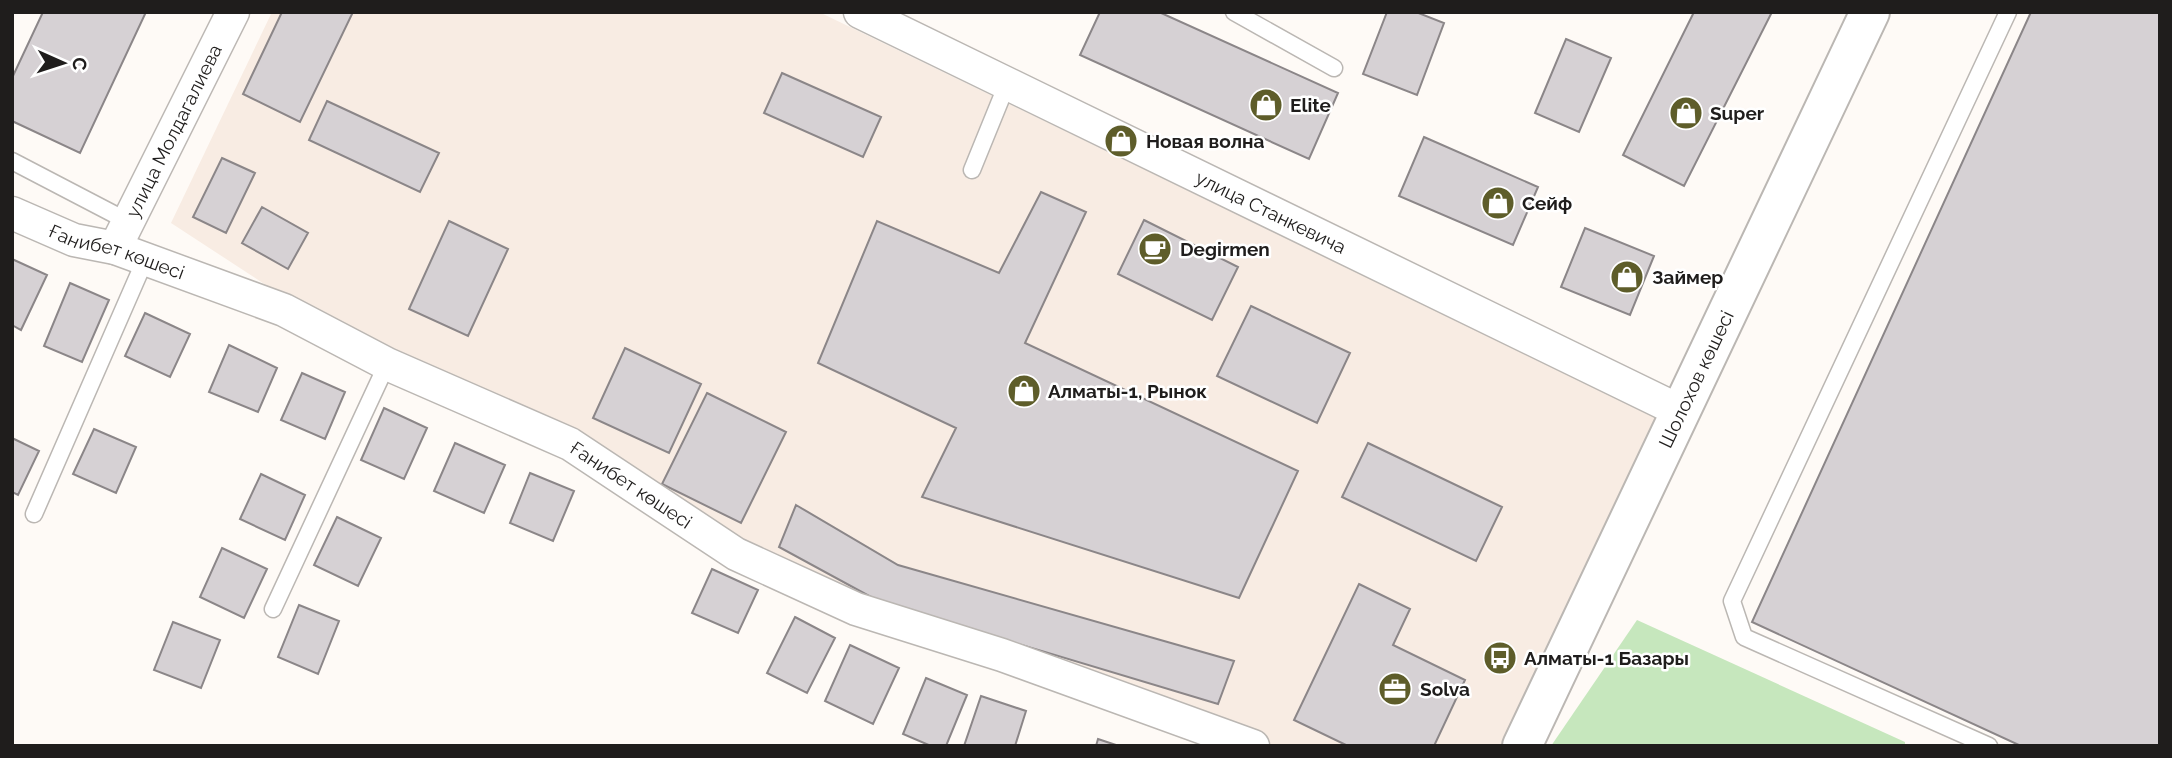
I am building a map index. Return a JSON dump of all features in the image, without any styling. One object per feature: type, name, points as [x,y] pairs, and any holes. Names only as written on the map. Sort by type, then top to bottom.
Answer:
[{"type":"main road","name":"Шолохов көшесі","points":[[1522,746],[1870,12]]},
{"type":"street","name":"улица Молдагалиева","points":[[122,235],[233,12]]},
{"type":"street","name":"улица Станкевича","points":[[860,12],[1682,412]]},
{"type":"street","name":"Ғанибет көшесі","points":[[12,213],[74,240],[122,235],[145,260],[284,310],[387,364],[570,444],[736,554],[856,610],[1002,655],[1253,746]]},
{"type":"lane","points":[[1234,12],[1334,68]]},
{"type":"lane","points":[[1989,746],[1744,637],[1732,601],[2008,12]]},
{"type":"lane","points":[[972,170],[1007,84]]},
{"type":"lane","points":[[12,161],[122,235]]},
{"type":"lane","points":[[34,514],[145,260]]},
{"type":"lane","points":[[273,609],[387,364]]},
{"type":"shaded area","name":"Алматы-1, Рынок","points":[[272,12],[819,12],[1661,419],[1507,746],[1272,746],[856,609],[768,551],[387,364],[171,223]]},
{"type":"green space","points":[[1637,620],[1905,742],[1905,746],[1551,746]]},
{"type":"building","points":[[43,12],[146,12],[80,153],[12,121],[12,78]]},
{"type":"building","points":[[282,12],[353,12],[300,122],[243,94]]},
{"type":"building","points":[[1100,12],[1159,12],[1338,93],[1309,159],[1080,55]]},
{"type":"building","points":[[1387,12],[1416,12],[1444,23],[1417,95],[1363,74]]},
{"type":"building","points":[[1694,12],[1772,12],[1684,186],[1623,155]]},
{"type":"building","points":[[2031,12],[2160,12],[2160,746],[2021,746],[1752,622]]},
{"type":"building","points":[[1566,39],[1611,58],[1579,132],[1535,113]]},
{"type":"building","points":[[782,73],[881,117],[863,157],[764,113]]},
{"type":"building","points":[[327,101],[439,153],[420,192],[309,140]]},
{"type":"building","points":[[1424,137],[1538,187],[1513,245],[1399,196]]},
{"type":"building","points":[[222,158],[255,173],[226,233],[193,217]]},
{"type":"building","points":[[1041,192],[1086,212],[1025,343],[1298,471],[1239,598],[922,497],[956,428],[818,363],[877,221],[999,273]]},
{"type":"building","points":[[262,207],[308,233],[288,269],[242,243]]},
{"type":"building","points":[[1144,220],[1238,267],[1212,320],[1118,274]]},
{"type":"building","points":[[449,221],[508,249],[468,336],[409,309]]},
{"type":"building","points":[[1585,228],[1654,256],[1630,315],[1561,287]]},
{"type":"building","points":[[12,259],[47,275],[21,330],[12,325]]},
{"type":"building","points":[[70,283],[109,300],[82,362],[44,346]]},
{"type":"building","points":[[1251,306],[1350,353],[1317,423],[1217,376]]},
{"type":"building","points":[[145,313],[190,334],[170,377],[125,356]]},
{"type":"building","points":[[229,345],[277,368],[258,412],[209,392]]},
{"type":"building","points":[[625,348],[701,384],[669,453],[593,418]]},
{"type":"building","points":[[302,373],[345,392],[325,439],[281,420]]},
{"type":"building","points":[[707,393],[786,432],[741,523],[662,484]]},
{"type":"building","points":[[384,408],[427,428],[404,479],[361,460]]},
{"type":"building","points":[[94,429],[136,447],[116,493],[73,474]]},
{"type":"building","points":[[12,438],[39,451],[18,495],[12,492]]},
{"type":"building","points":[[455,443],[505,465],[484,513],[434,491]]},
{"type":"building","points":[[1368,443],[1502,507],[1476,561],[1342,497]]},
{"type":"building","points":[[530,473],[574,491],[553,541],[510,523]]},
{"type":"building","points":[[261,474],[305,495],[285,540],[240,519]]},
{"type":"building","points":[[796,505],[898,565],[1234,661],[1218,704],[882,603],[779,547]]},
{"type":"building","points":[[337,517],[381,538],[358,586],[314,565]]},
{"type":"building","points":[[222,548],[267,569],[244,618],[200,597]]},
{"type":"building","points":[[712,569],[758,590],[738,633],[692,613]]},
{"type":"building","points":[[1359,584],[1410,609],[1393,645],[1465,680],[1434,746],[1348,746],[1294,720]]},
{"type":"building","points":[[299,605],[339,621],[318,674],[278,657]]},
{"type":"building","points":[[795,617],[835,638],[807,693],[767,673]]},
{"type":"building","points":[[173,622],[220,640],[201,688],[154,670]]},
{"type":"building","points":[[850,645],[899,668],[873,724],[825,701]]},
{"type":"building","points":[[926,678],[967,695],[946,746],[931,746],[903,734]]},
{"type":"building","points":[[981,696],[1026,711],[1015,746],[964,746]]},
{"type":"building","points":[[1098,739],[1119,746],[1096,746]]},
{"type":"place","name":"Elite","points":[[1266,105]]},
{"type":"place","name":"Super","points":[[1686,113]]},
{"type":"place","name":"Новая волна","points":[[1121,141]]},
{"type":"place","name":"Сейф","points":[[1498,203]]},
{"type":"place","name":"Degirmen","points":[[1155,249]]},
{"type":"place","name":"Займер","points":[[1627,277]]},
{"type":"place","name":"Алматы-1, Рынок","points":[[1024,391]]},
{"type":"place","name":"Алматы-1 Базары","points":[[1500,658]]},
{"type":"place","name":"Solva","points":[[1395,689]]}]
